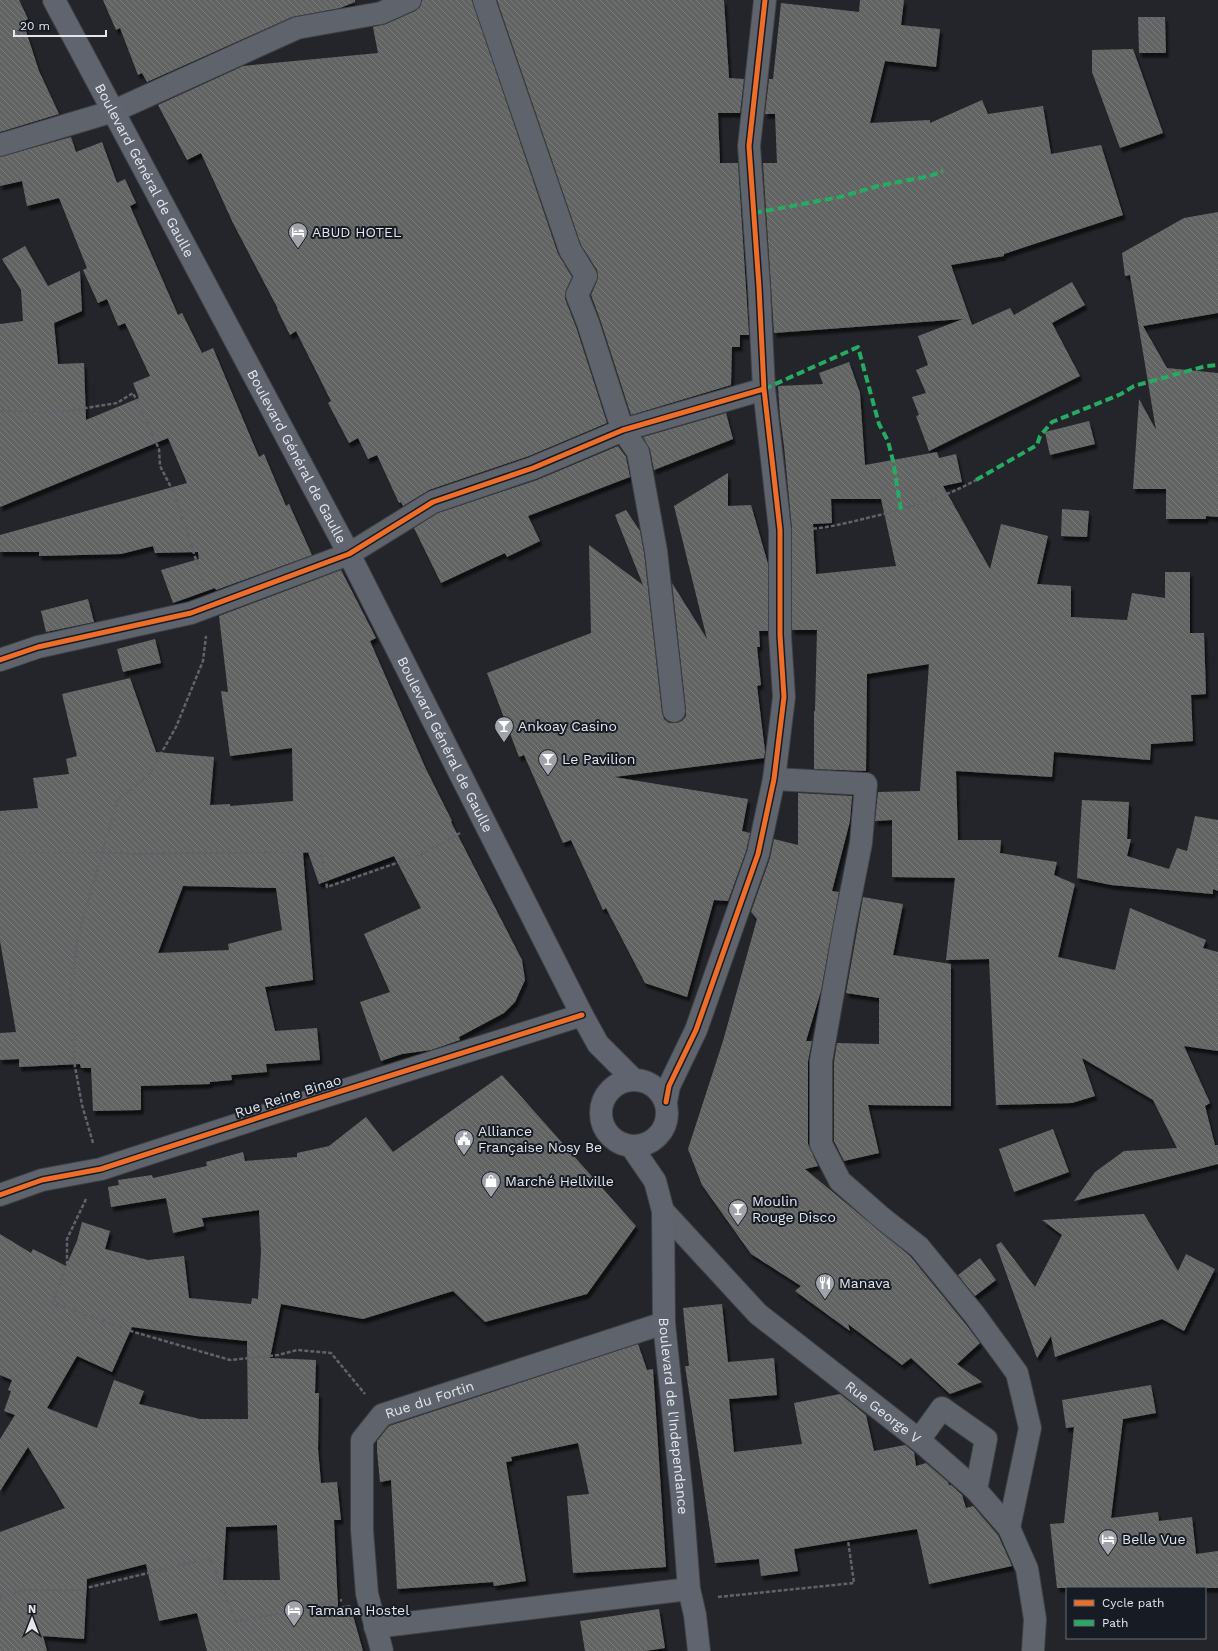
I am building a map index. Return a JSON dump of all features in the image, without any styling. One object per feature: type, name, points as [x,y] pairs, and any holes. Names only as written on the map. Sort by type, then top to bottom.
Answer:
[{"type":"main road","name":"Boulevard Général de Gaulle","points":[[54,0],[349,554],[582,1016],[598,1044],[634,1080]]},
{"type":"main road","name":"Boulevard Général de Gaulle","points":[[598,1044],[608,1094]]},
{"type":"main road","points":[[634,1080],[644,1081],[661,1093],[666,1102],[666,1123],[661,1133],[653,1140],[642,1145],[632,1146],[613,1138],[607,1131],[603,1122],[601,1112],[603,1103],[608,1094],[620,1084],[634,1080]]},
{"type":"main road","name":"Boulevard de l'Independance","points":[[655,1181],[661,1133]]},
{"type":"main road","name":"Boulevard de l'Independance","points":[[632,1146],[655,1181],[663,1211],[664,1323],[682,1497],[690,1594],[699,1651]]},
{"type":"street","points":[[0,145],[114,111],[297,28],[381,13],[410,0]]},
{"type":"street","points":[[484,0],[570,250],[586,276],[577,295],[588,323],[623,430],[638,452],[656,551],[674,710]]},
{"type":"street","points":[[666,1102],[669,1086],[696,1030],[758,854],[774,778],[784,697],[780,635],[780,530],[764,389],[759,287],[749,146],[765,0]]},
{"type":"street","points":[[0,660],[38,647],[191,613],[349,554],[433,502],[533,468],[623,430],[764,389]]},
{"type":"street","points":[[774,778],[866,784],[862,843],[845,924],[821,1061],[821,1144],[840,1181],[882,1218],[919,1247],[974,1314],[1017,1373],[1030,1428],[1010,1528]]},
{"type":"street","name":"Rue Reine Binao","points":[[0,1196],[42,1180],[101,1169],[318,1098],[582,1016]]},
{"type":"street","name":"Rue George V","points":[[663,1211],[758,1314],[919,1440],[976,1490],[1010,1528],[1027,1569],[1035,1619],[1033,1651]]},
{"type":"street","name":"Rue du Fortin","points":[[382,1651],[367,1594],[362,1530],[362,1440],[382,1415],[664,1323]]},
{"type":"street","points":[[919,1440],[942,1408],[986,1439],[976,1490]]},
{"type":"street","points":[[375,1627],[690,1594]]},
{"type":"path","points":[[0,411],[55,413],[117,402],[133,393],[159,449],[160,466],[174,493],[210,600],[203,661],[176,727],[150,773],[117,801],[101,852],[77,941],[71,990],[74,1061],[80,1098],[101,1169],[67,1239],[67,1264],[53,1303],[134,1332],[230,1360],[278,1355],[297,1350],[331,1353],[382,1415]]},
{"type":"path","points":[[780,530],[819,528],[901,510],[924,504],[976,480]]},
{"type":"path","points":[[0,852],[101,852],[136,854],[321,851],[328,887],[420,855],[484,821]]},
{"type":"path","points":[[690,1594],[854,1583],[848,1540]]},
{"type":"path","points":[[0,1597],[25,1590],[78,1590],[210,1558],[236,1622],[367,1594]]},
{"type":"building","points":[[0,0],[19,0],[28,19],[23,22],[39,71],[59,114],[0,132]]},
{"type":"building","points":[[103,0],[355,0],[355,2],[340,8],[292,17],[147,82],[142,73],[138,75],[120,28],[116,30]]},
{"type":"building","points":[[422,0],[472,0],[558,254],[572,277],[566,290],[565,299],[576,327],[607,423],[529,456],[429,490],[403,506],[401,502],[399,503],[377,455],[368,459],[358,438],[349,443],[328,403],[331,401],[296,331],[290,335],[233,223],[201,153],[187,160],[158,105],[243,66],[378,53],[373,27],[386,24],[415,11],[420,7]]},
{"type":"building","points":[[497,0],[724,0],[729,78],[744,79],[740,113],[718,113],[720,163],[738,163],[749,335],[740,335],[740,347],[732,347],[731,385],[631,415],[591,295],[597,281],[597,270],[581,245]]},
{"type":"building","points":[[860,0],[904,0],[901,25],[940,29],[936,67],[885,61],[870,123],[930,120],[930,123],[982,100],[988,114],[1043,106],[1051,154],[1101,145],[1123,215],[1004,254],[1004,256],[951,265],[972,325],[1010,308],[1014,315],[1072,282],[1085,305],[1052,323],[1080,376],[929,451],[916,416],[919,415],[912,397],[926,393],[916,370],[928,365],[918,336],[963,319],[774,333],[763,163],[777,163],[775,114],[765,114],[769,79],[773,79],[781,3],[859,12]]},
{"type":"building","points":[[1138,17],[1165,17],[1166,53],[1139,53]]},
{"type":"building","points":[[1133,49],[1163,133],[1120,148],[1092,72],[1092,50]]},
{"type":"building","points":[[71,137],[76,152],[102,142],[117,183],[125,179],[136,203],[130,206],[178,315],[182,313],[202,353],[213,348],[259,457],[264,454],[286,506],[289,504],[312,555],[216,590],[215,588],[173,603],[161,570],[199,559],[198,552],[155,553],[153,546],[121,554],[39,556],[39,552],[0,552],[0,535],[187,483],[168,438],[0,507],[0,324],[23,321],[21,290],[2,259],[25,246],[48,286],[80,271],[82,311],[54,323],[58,364],[84,363],[86,420],[139,398],[133,383],[150,376],[125,323],[118,326],[107,299],[98,303],[83,270],[87,268],[59,198],[27,206],[22,181],[0,186],[0,157]]},
{"type":"building","points":[[1218,212],[1218,313],[1143,326],[1167,368],[1218,373],[1218,517],[1206,516],[1206,519],[1166,519],[1166,489],[1133,489],[1139,399],[1156,430],[1130,275],[1125,276],[1122,253],[1184,218]]},
{"type":"building","points":[[849,362],[860,393],[865,465],[937,452],[939,458],[956,454],[962,482],[943,486],[990,569],[1001,524],[1048,536],[1037,584],[1071,586],[1071,617],[1127,620],[1132,593],[1165,598],[1165,572],[1190,572],[1190,633],[1204,633],[1206,694],[1191,695],[1193,741],[1151,744],[1150,760],[1054,752],[1052,777],[956,771],[958,840],[1001,840],[1000,853],[1057,862],[1054,875],[1075,884],[1058,957],[1115,970],[1130,908],[1206,940],[1203,948],[1218,952],[1218,1051],[1184,1046],[1210,1103],[1205,1106],[1215,1145],[1218,1145],[1218,1164],[1074,1201],[1095,1172],[1124,1151],[1177,1148],[1153,1100],[1082,1058],[1095,1096],[1072,1103],[996,1105],[989,959],[946,960],[955,878],[892,877],[892,820],[875,821],[878,792],[920,791],[929,664],[867,674],[866,771],[814,769],[814,711],[817,630],[792,630],[792,529],[778,386],[823,384],[819,373]],"holes":[[[831,499],[881,499],[896,566],[816,574],[813,524],[832,523]]]},
{"type":"building","points":[[726,413],[733,439],[654,470],[650,449],[643,437]]},
{"type":"building","points":[[1089,421],[1095,444],[1050,455],[1045,432]]},
{"type":"building","points":[[618,446],[626,457],[630,477],[528,516],[540,541],[507,557],[505,553],[441,583],[414,528],[438,513],[537,480]]},
{"type":"building","points":[[728,473],[728,506],[751,505],[768,564],[768,631],[759,631],[760,647],[757,647],[761,685],[757,686],[765,751],[764,758],[614,777],[748,799],[742,831],[750,833],[746,851],[728,901],[714,900],[687,997],[645,983],[606,908],[603,910],[571,840],[563,843],[524,755],[519,757],[487,673],[591,633],[589,545],[643,585],[615,515],[626,510],[640,531],[644,553],[662,713],[664,719],[669,723],[682,721],[686,716],[686,710],[672,583],[707,639],[674,506]]},
{"type":"building","points":[[1062,509],[1089,511],[1087,537],[1061,536]]},
{"type":"building","points":[[341,570],[376,638],[370,641],[425,767],[452,821],[451,822],[522,960],[525,980],[515,1002],[504,1013],[459,1037],[460,1040],[431,1050],[402,1054],[381,1061],[360,1002],[390,992],[364,934],[421,908],[394,856],[319,884],[308,852],[303,853],[313,980],[265,987],[275,1031],[317,1028],[320,1060],[266,1064],[267,1072],[231,1075],[232,1080],[210,1082],[210,1084],[141,1086],[141,1110],[93,1111],[91,1068],[81,1068],[80,1064],[19,1067],[19,1059],[0,1060],[0,1033],[16,1032],[0,941],[0,811],[38,808],[33,778],[69,774],[66,759],[77,756],[62,694],[130,678],[156,752],[214,757],[210,805],[230,804],[230,806],[293,801],[292,748],[230,756],[221,691],[228,692],[219,616]],"holes":[[[183,886],[276,888],[282,930],[228,944],[229,950],[158,953]]]},
{"type":"building","points":[[88,599],[94,622],[46,632],[41,611]]},
{"type":"building","points":[[155,639],[161,663],[123,672],[117,649]]},
{"type":"building","points":[[798,793],[852,796],[850,821],[832,891],[839,892],[821,991],[806,1041],[812,1041],[808,1061],[808,1144],[818,1166],[805,1169],[910,1256],[980,1343],[957,1364],[982,1382],[950,1394],[911,1358],[902,1365],[848,1324],[850,1331],[795,1291],[801,1286],[751,1254],[702,1185],[688,1149],[723,1041],[757,919],[751,912],[770,858],[774,839],[798,845]]},
{"type":"building","points":[[1082,800],[1129,802],[1127,839],[1131,839],[1127,856],[1169,869],[1177,848],[1187,851],[1195,816],[1218,820],[1218,891],[1213,889],[1213,894],[1111,885],[1077,878]]},
{"type":"building","points":[[863,897],[903,904],[893,955],[951,964],[951,1106],[868,1105],[879,1153],[844,1161],[834,1141],[834,1062],[837,1043],[879,1044],[879,998],[846,993]]},
{"type":"building","points":[[502,1075],[636,1226],[587,1294],[485,1322],[453,1291],[363,1319],[281,1304],[270,1358],[316,1360],[315,1393],[319,1393],[318,1449],[321,1483],[337,1482],[341,1520],[334,1520],[338,1607],[350,1605],[363,1651],[207,1651],[197,1613],[159,1621],[146,1564],[87,1579],[84,1639],[43,1636],[47,1651],[0,1651],[0,1532],[65,1508],[28,1447],[0,1491],[0,1439],[15,1415],[4,1411],[11,1391],[8,1390],[12,1380],[0,1375],[0,1234],[31,1253],[33,1249],[66,1266],[77,1241],[82,1222],[110,1231],[105,1249],[148,1260],[184,1256],[189,1298],[251,1304],[252,1298],[258,1299],[261,1252],[259,1210],[202,1218],[204,1226],[173,1233],[166,1198],[111,1207],[108,1187],[119,1185],[118,1180],[152,1175],[153,1178],[207,1166],[206,1162],[243,1152],[245,1161],[297,1157],[297,1153],[329,1146],[366,1117],[393,1152]],"holes":[[[132,1327],[247,1341],[248,1419],[200,1419],[139,1404],[144,1391],[114,1380],[97,1428],[47,1408],[77,1356],[112,1372]],[[277,1525],[280,1580],[223,1580],[226,1527]]]},
{"type":"building","points":[[1053,1129],[1069,1172],[1014,1192],[999,1149]]},
{"type":"building","points":[[1144,1214],[1178,1271],[1186,1254],[1215,1269],[1184,1331],[1162,1319],[1055,1357],[1051,1336],[1037,1358],[996,1245],[1001,1242],[1035,1287],[1062,1235],[1042,1220]]},
{"type":"building","points":[[980,1258],[996,1280],[975,1296],[958,1275]]},
{"type":"building","points":[[722,1304],[728,1362],[774,1358],[777,1395],[729,1399],[734,1452],[802,1444],[794,1403],[840,1394],[866,1415],[874,1451],[905,1445],[914,1452],[916,1466],[926,1463],[962,1495],[966,1508],[973,1506],[998,1535],[1012,1566],[929,1584],[917,1529],[794,1549],[798,1571],[761,1576],[759,1559],[715,1563],[685,1366],[689,1366],[683,1308]]},
{"type":"building","points":[[638,1344],[647,1370],[653,1369],[666,1567],[573,1573],[567,1496],[589,1494],[578,1443],[511,1457],[512,1461],[506,1462],[526,1581],[494,1586],[493,1582],[397,1589],[391,1480],[380,1482],[377,1451],[377,1441],[389,1426]]},
{"type":"building","points":[[1151,1385],[1156,1413],[1123,1419],[1111,1518],[1158,1512],[1159,1521],[1192,1517],[1196,1554],[1218,1551],[1218,1588],[1057,1588],[1050,1524],[1064,1523],[1074,1427],[1066,1428],[1062,1400]]},
{"type":"building","points":[[659,1609],[665,1648],[645,1651],[585,1651],[580,1621]]},
{"type":"marked path","points":[[754,213],[840,197],[878,186],[930,176],[943,171]]},
{"type":"marked path","points":[[764,389],[858,347],[879,424],[888,441],[893,461],[901,510]]},
{"type":"marked path","points":[[976,480],[1037,445],[1040,436],[1052,422],[1121,394],[1134,386],[1206,366],[1218,365]]},
{"type":"cycle path","points":[[666,1102],[669,1086],[696,1030],[758,854],[774,779],[784,697],[780,635],[780,530],[764,389],[759,287],[749,146],[765,0]]},
{"type":"cycle path","points":[[0,660],[38,647],[191,613],[349,554],[433,502],[533,468],[623,430],[764,389]]},
{"type":"cycle path","points":[[0,1195],[42,1180],[101,1169],[582,1015]]},
{"type":"place","name":"ABUD HOTEL","points":[[298,249]]},
{"type":"place","name":"Ankoay Casino","points":[[504,743]]},
{"type":"place","name":"Le Pavilion","points":[[548,776]]},
{"type":"place","name":"Alliance Française Nosy Be","points":[[464,1156]]},
{"type":"place","name":"Marché Hellville","points":[[491,1198]]},
{"type":"place","name":"Moulin Rouge Disco","points":[[738,1226]]},
{"type":"place","name":"Manava","points":[[825,1300]]},
{"type":"place","name":"Belle Vue","points":[[1108,1556]]},
{"type":"place","name":"Tamana Hostel","points":[[294,1627]]}]
